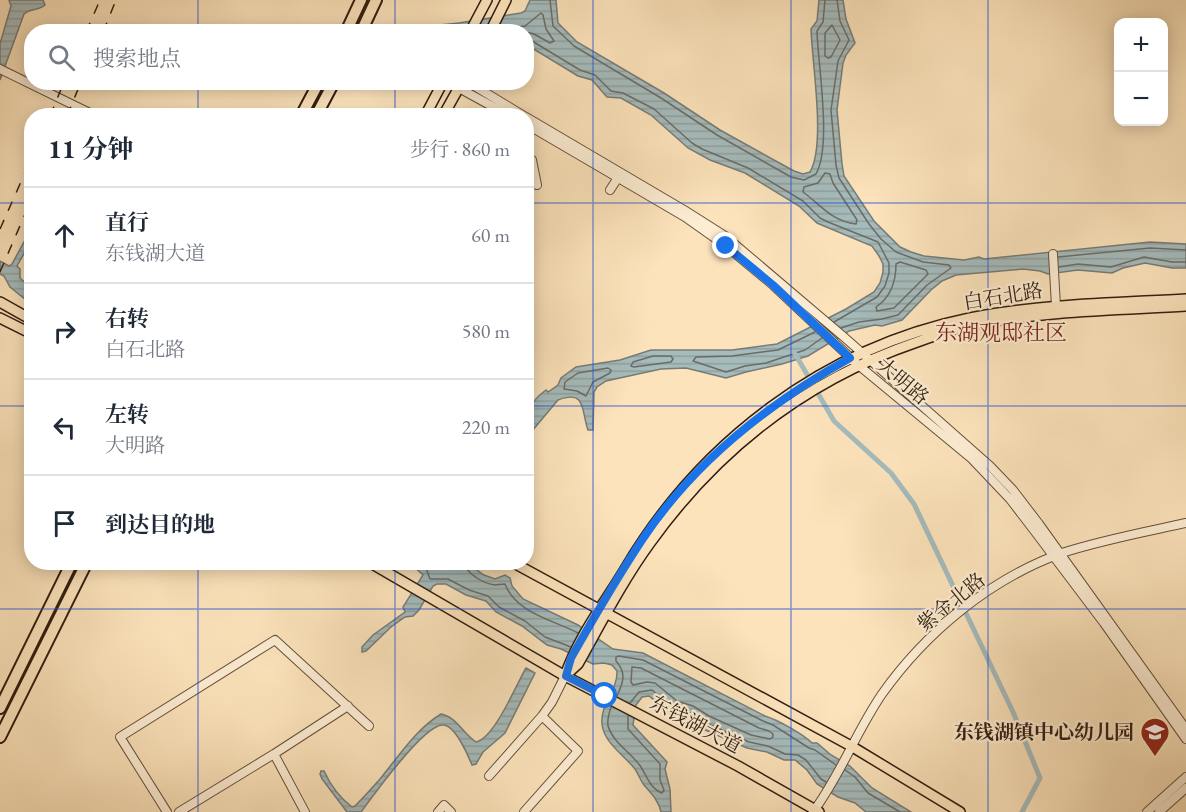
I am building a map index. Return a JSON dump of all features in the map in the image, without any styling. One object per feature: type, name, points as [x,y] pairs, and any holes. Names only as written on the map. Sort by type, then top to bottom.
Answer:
[{"type":"highway","points":[[350,24],[361,0]]},
{"type":"highway","points":[[365,24],[376,0]]},
{"type":"highway","points":[[305,108],[315,90]]},
{"type":"highway","points":[[320,108],[330,90]]},
{"type":"highway","points":[[0,708],[68,570]]},
{"type":"highway","points":[[0,737],[83,570]]},
{"type":"main road","points":[[475,24],[487,0]]},
{"type":"main road","points":[[494,24],[507,0]]},
{"type":"main road","points":[[429,108],[438,90]]},
{"type":"main road","points":[[448,108],[458,90]]},
{"type":"main road","name":"白石北路","points":[[854,361],[861,352],[908,335],[959,321],[1001,313],[1056,306],[1186,299]]},
{"type":"main road","points":[[0,302],[24,316]]},
{"type":"main road","name":"白石北路","points":[[566,676],[593,629],[649,544],[690,493],[747,436],[800,391],[820,379],[854,361],[869,359],[950,331],[1004,319],[1186,306]]},
{"type":"main road","points":[[0,318],[24,330]]},
{"type":"main road","name":"东钱湖大道","points":[[383,570],[566,676],[738,766],[814,811]]},
{"type":"main road","points":[[527,570],[852,746],[960,812]]},
{"type":"street","points":[[2,69],[24,80]]},
{"type":"street","points":[[44,90],[80,108]]},
{"type":"street","points":[[467,90],[497,108]]},
{"type":"street","name":"大明路","points":[[481,90],[512,108]]},
{"type":"street","name":"大明路","points":[[534,122],[685,217],[726,246],[817,320],[844,337],[990,466],[1013,490],[1186,739]]},
{"type":"street","name":"大明路","points":[[534,128],[619,176]]},
{"type":"street","points":[[534,170],[537,185]]},
{"type":"street","points":[[610,190],[619,176]]},
{"type":"street","points":[[1053,254],[1056,306]]},
{"type":"street","name":"大明路","points":[[817,320],[854,361],[972,459],[1010,499],[1058,555],[1186,729]]},
{"type":"street","name":"紫金北路","points":[[814,811],[881,696],[894,678],[926,641],[977,598],[999,584],[1058,555],[1186,523]]},
{"type":"street","points":[[167,812],[120,737],[275,640],[369,726]]},
{"type":"street","points":[[489,776],[542,716],[566,676]]},
{"type":"street","points":[[179,812],[348,706]]},
{"type":"street","points":[[524,812],[578,751],[542,716]]},
{"type":"street","points":[[274,754],[305,812]]},
{"type":"street","points":[[1147,812],[1186,777]]},
{"type":"street","points":[[1159,812],[1186,788]]},
{"type":"street","points":[[438,812],[444,805],[451,812]]},
{"type":"water","points":[[9,0],[43,0],[45,5],[24,14],[0,80],[0,44],[11,6]]},
{"type":"water","points":[[530,0],[556,0],[558,23],[577,42],[664,93],[720,130],[803,174],[810,172],[815,159],[817,143],[817,103],[811,29],[817,21],[819,0],[843,0],[846,19],[855,43],[843,63],[837,110],[844,176],[874,221],[900,247],[924,256],[964,260],[1150,242],[1186,244],[1186,268],[1145,263],[1112,273],[1078,270],[1048,274],[1023,269],[956,275],[942,281],[931,290],[902,320],[882,326],[875,325],[849,331],[808,356],[726,378],[686,368],[661,369],[606,381],[594,392],[593,430],[588,430],[581,404],[574,397],[558,400],[534,429],[535,400],[546,390],[548,392],[558,385],[561,378],[576,367],[620,360],[651,350],[732,350],[777,344],[874,292],[880,283],[883,264],[872,246],[817,223],[799,206],[745,173],[710,160],[688,148],[651,115],[621,98],[607,97],[592,80],[578,76],[534,49],[534,24],[449,24],[525,11]]},
{"type":"water","points":[[24,242],[24,254],[17,266],[20,269],[20,278],[24,282],[24,298],[10,287],[4,276],[0,274],[0,261],[9,266]]},
{"type":"water","points":[[418,570],[477,570],[495,579],[505,575],[510,578],[512,586],[523,599],[578,625],[613,649],[643,653],[783,724],[812,743],[817,743],[831,755],[850,766],[872,788],[911,812],[866,812],[855,803],[838,797],[817,784],[807,770],[795,760],[784,760],[767,752],[747,748],[703,729],[687,719],[670,713],[649,696],[642,697],[636,705],[633,725],[667,762],[665,769],[670,789],[671,812],[661,812],[657,801],[635,769],[610,743],[604,731],[602,717],[617,678],[617,671],[612,665],[593,664],[547,645],[522,626],[496,612],[486,601],[466,595],[446,584],[433,586],[413,616],[405,617],[362,652],[362,647],[373,635],[405,612],[403,607],[423,575]]},
{"type":"water","points":[[526,668],[535,673],[505,733],[483,752],[476,764],[472,765],[461,741],[448,726],[443,725],[424,736],[412,748],[361,812],[347,812],[322,779],[320,774],[324,771],[343,799],[352,807],[380,779],[415,736],[441,714],[451,718],[476,742],[483,739],[497,722]]},
{"type":"waterway","points":[[794,352],[834,421],[891,473],[914,504],[1013,712],[1040,778],[1022,812]]},
{"type":"railway","points":[[90,24],[100,0]]},
{"type":"railway","points":[[106,24],[116,0]]},
{"type":"railway","points":[[53,108],[61,90]]},
{"type":"railway","points":[[70,108],[78,90]]},
{"type":"railway","points":[[0,229],[24,175]]},
{"type":"railway","points":[[0,272],[24,216]]},
{"type":"place","name":"东钱湖镇中心幼儿园","points":[[1155,758]]},
{"type":"district","name":"东湖观邸社区","points":[[1001,332]]},
{"type":"route","points":[[605,696],[566,676],[571,658],[642,540],[684,487],[739,433],[798,387],[850,358],[773,285],[726,246]]}]
